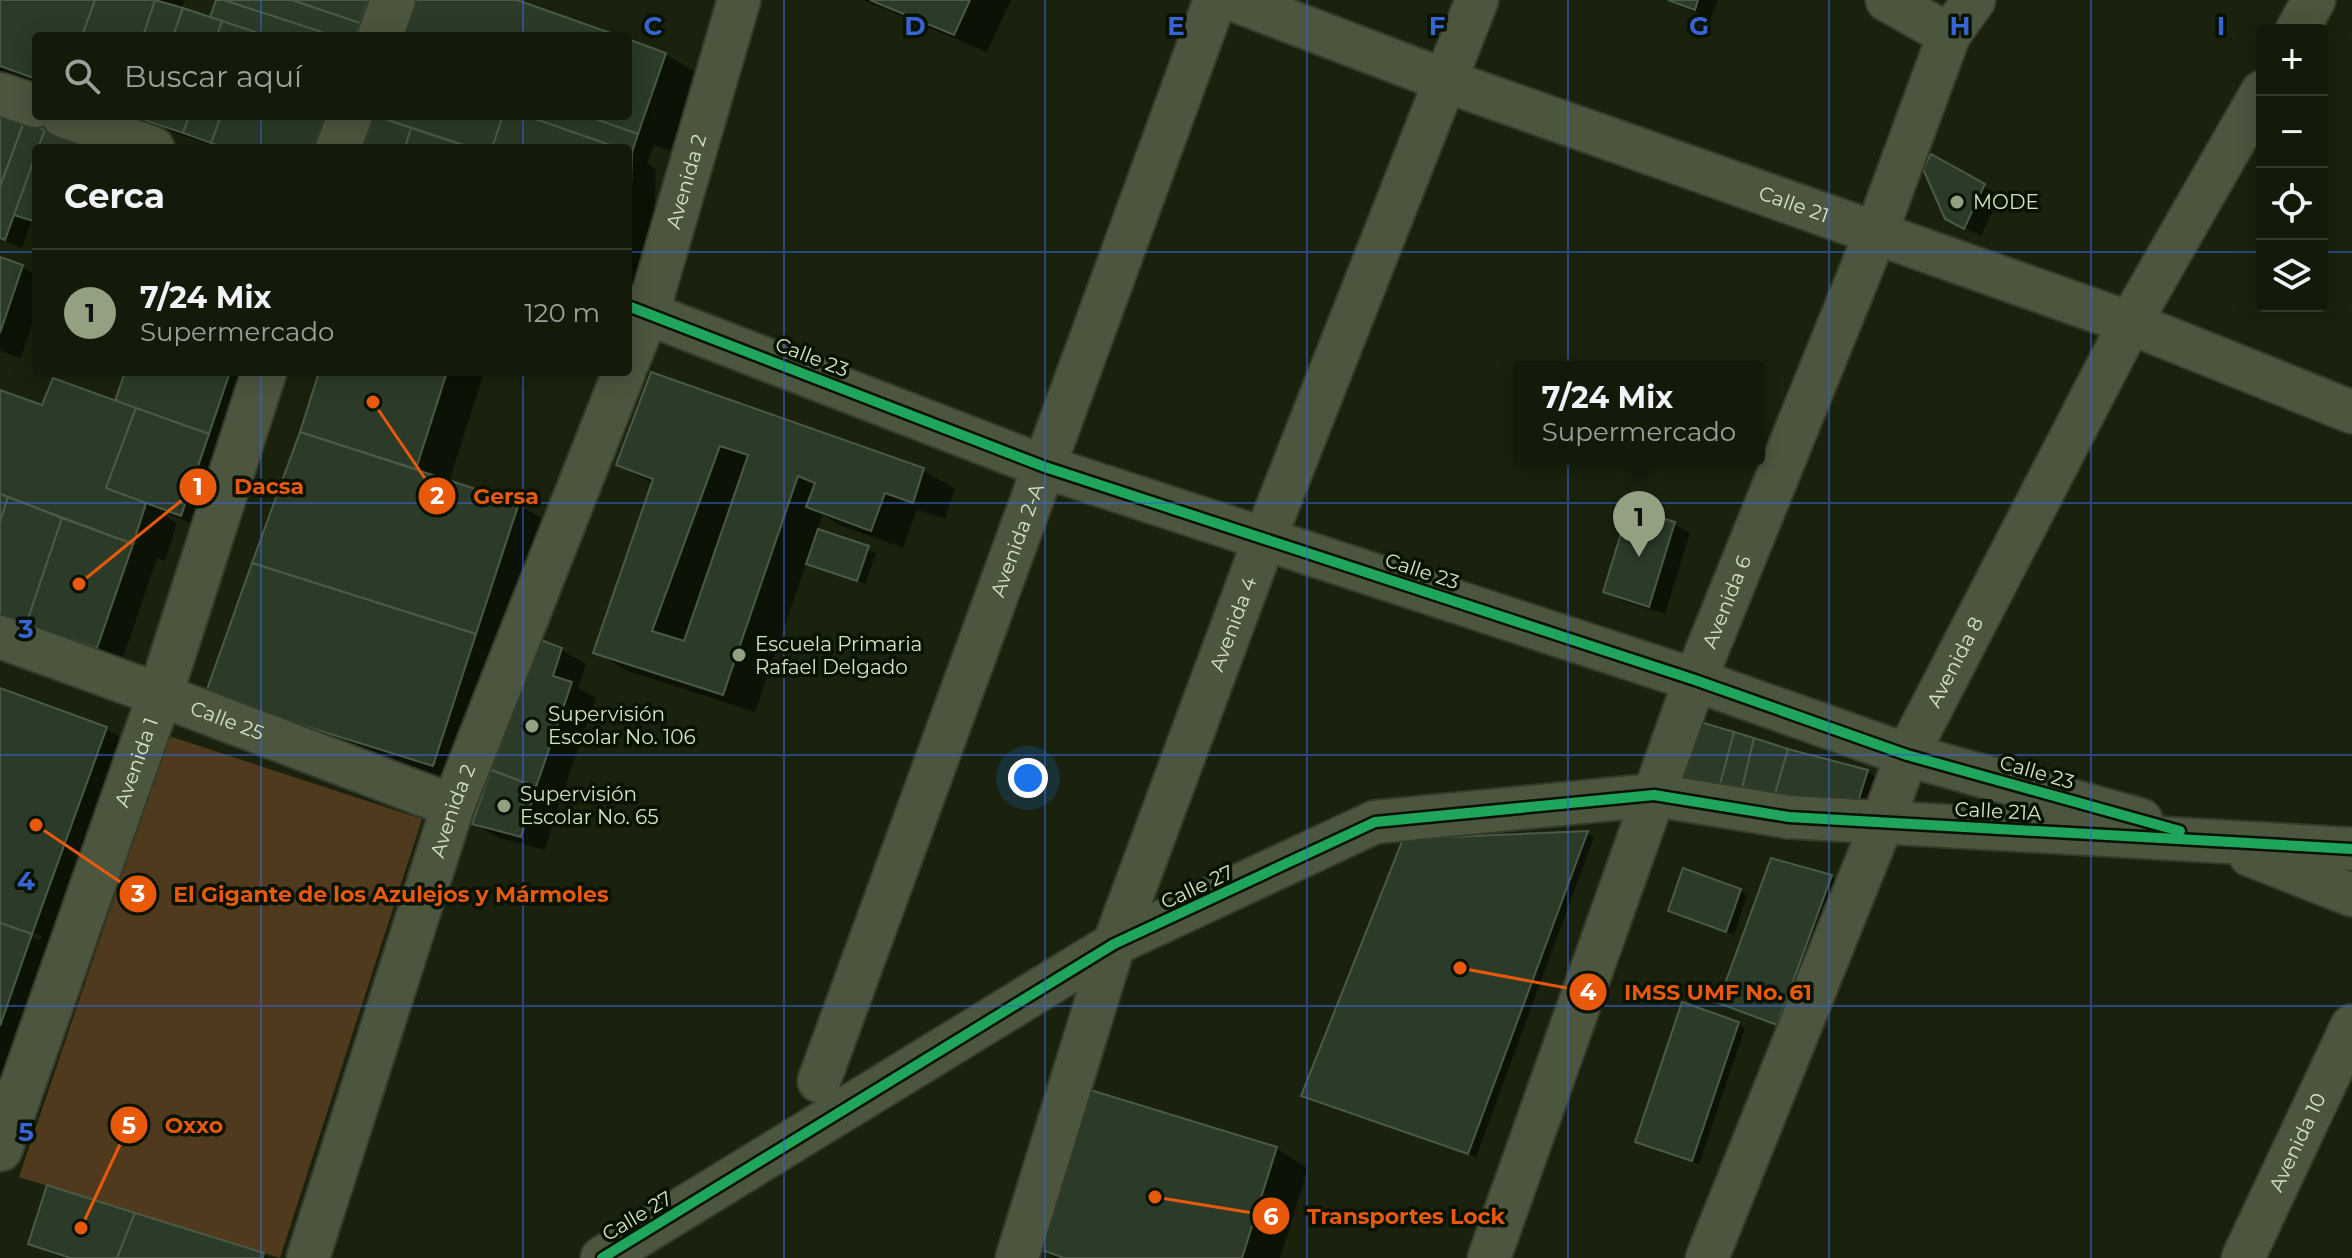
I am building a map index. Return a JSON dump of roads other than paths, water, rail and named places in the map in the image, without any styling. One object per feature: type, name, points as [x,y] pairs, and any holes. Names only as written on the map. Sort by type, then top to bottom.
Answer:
[{"type":"main road","points":[[381,32],[393,0]]},
{"type":"main road","points":[[340,144],[348,120]]},
{"type":"main road","name":"Avenida 1","points":[[0,1149],[160,695],[263,376]]},
{"type":"street","name":"Avenida 2","points":[[632,341],[638,309],[739,0]]},
{"type":"street","name":"Avenida 2-A","points":[[819,1081],[1215,0]]},
{"type":"street","name":"Calle 21","points":[[1234,0],[1446,81],[2130,323],[2352,412]]},
{"type":"street","name":"Avenida 4","points":[[1017,1258],[1114,944],[1265,538],[1477,0]]},
{"type":"street","points":[[1887,0],[1949,35]]},
{"type":"street","name":"Avenida 6","points":[[1489,1258],[1695,680],[1876,233],[1949,35],[1974,0]]},
{"type":"street","points":[[2300,24],[2314,0]]},
{"type":"street","points":[[0,94],[32,105]]},
{"type":"street","name":"Avenida 8","points":[[1707,1258],[1907,755],[2130,323],[2260,96]]},
{"type":"street","points":[[74,120],[142,144]]},
{"type":"street","name":"Calle 23","points":[[638,309],[1045,467],[1695,680],[1907,755],[2214,841],[2352,895]]},
{"type":"street","name":"Avenida 2","points":[[308,1258],[453,806],[622,376]]},
{"type":"street","name":"Calle 25","points":[[0,637],[453,806]]},
{"type":"street","name":"Calle 27","points":[[632,1253],[1114,944],[1375,822],[1654,795],[1789,817],[1882,823]]},
{"type":"street","name":"Calle 21A","points":[[1882,823],[2352,849]]},
{"type":"street","name":"Avenida 10","points":[[2243,1258],[2352,1026]]},
{"type":"place","name":"MODE","points":[[1957,202]]},
{"type":"place","name":"Gersa","points":[[373,402]]},
{"type":"place","name":"7/24 Mix","points":[[1639,557]]},
{"type":"place","name":"Dacsa","points":[[79,584]]},
{"type":"place","name":"Escuela Primaria Rafael Delgado","points":[[739,655]]},
{"type":"place","name":"Supervisión Escolar No. 106","points":[[532,726]]},
{"type":"place","name":"Supervisión Escolar No. 65","points":[[504,806]]},
{"type":"place","name":"El Gigante de los Azulejos y Mármoles","points":[[36,825]]},
{"type":"place","name":"IMSS UMF No. 61","points":[[1460,968]]},
{"type":"place","name":"Transportes Lock","points":[[1155,1197]]},
{"type":"place","name":"Oxxo","points":[[81,1228]]}]
